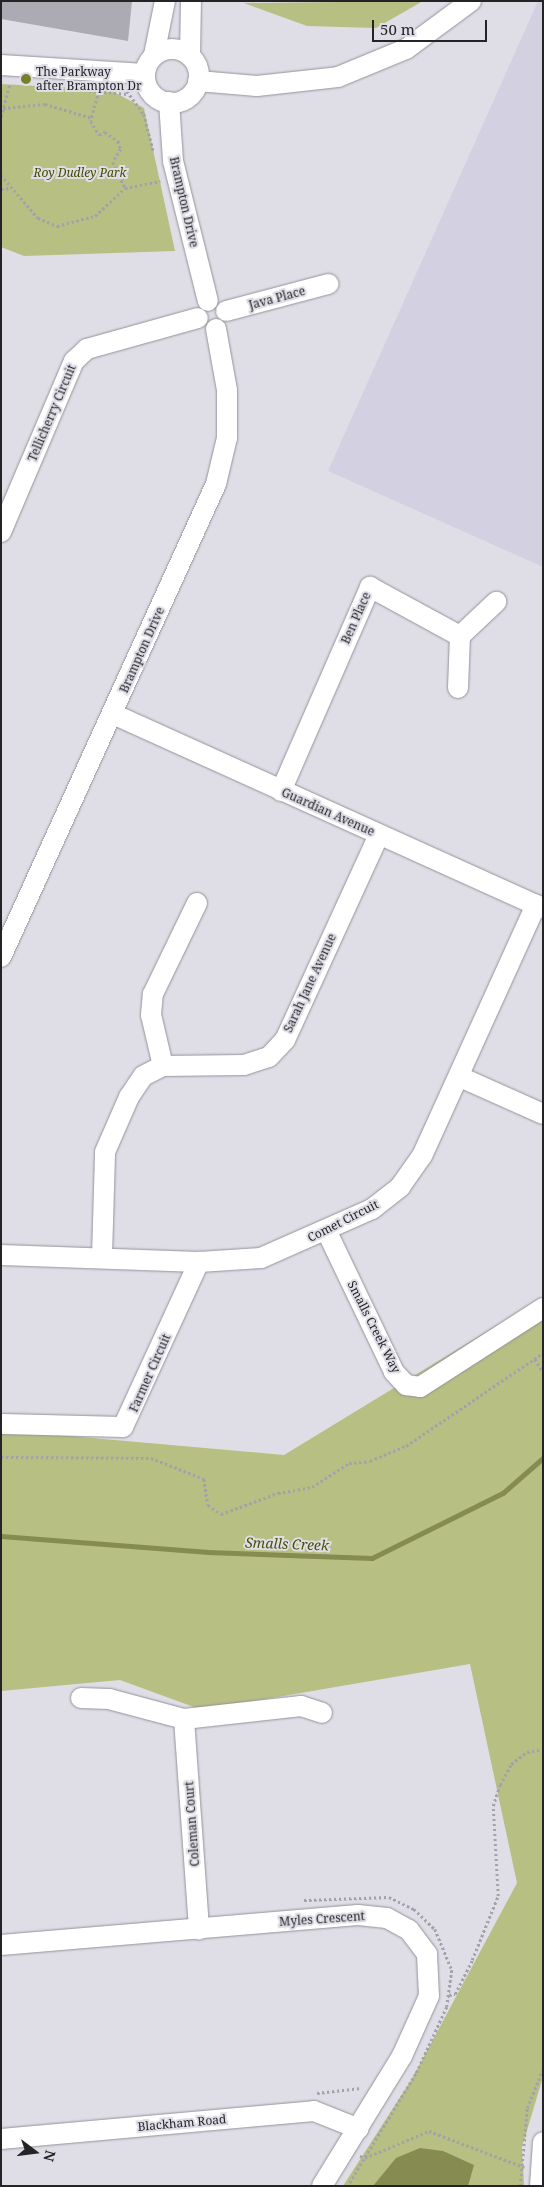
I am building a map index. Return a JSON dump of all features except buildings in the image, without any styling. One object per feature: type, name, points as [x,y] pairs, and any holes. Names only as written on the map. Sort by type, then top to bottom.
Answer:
[{"type":"street","points":[[138,75],[154,55],[165,1]]},
{"type":"street","points":[[190,1],[190,56]]},
{"type":"street","points":[[198,81],[257,86],[338,77],[406,48],[471,1]]},
{"type":"street","points":[[138,75],[149,90],[168,102],[184,99],[198,81],[197,67],[190,56],[176,49],[154,55]]},
{"type":"street","points":[[6,74],[138,75]]},
{"type":"street","name":"Brampton Drive","points":[[168,102],[173,161],[208,301]]},
{"type":"street","name":"Java Place","points":[[226,311],[328,284]]},
{"type":"street","points":[[208,301],[219,302],[226,311],[224,324],[216,330],[202,326],[198,318],[198,310],[208,301]]},
{"type":"street","name":"Tellicherry Circuit","points":[[1,532],[74,361],[87,349],[198,318]]},
{"type":"street","name":"Brampton Drive","points":[[1,957],[6,932],[113,714],[216,484],[227,438],[227,390],[216,330]]},
{"type":"street","name":"Ben Place","points":[[280,790],[370,587],[460,636]]},
{"type":"street","points":[[458,688],[460,636],[496,602]]},
{"type":"street","name":"Guardian Avenue","points":[[113,714],[539,906]]},
{"type":"street","name":"Sarah Jane Avenue","points":[[102,1256],[105,1152],[143,1076],[163,1066],[244,1065],[269,1057],[285,1040],[378,834]]},
{"type":"street","points":[[163,1066],[151,1015],[153,994],[197,904]]},
{"type":"street","name":"Comet Circuit","points":[[1,1255],[102,1256],[199,1262],[261,1258],[327,1232],[400,1187],[422,1156],[539,906]]},
{"type":"street","points":[[460,1077],[543,1114]]},
{"type":"street","name":"Smalls Creek Way","points":[[327,1232],[394,1372],[406,1385],[420,1387],[543,1308]]},
{"type":"street","name":"Farmer Circuit","points":[[1,1424],[123,1427],[199,1262]]},
{"type":"street","points":[[81,1698],[109,1699],[184,1719],[301,1706],[322,1713]]},
{"type":"street","name":"Coleman Court","points":[[184,1719],[199,1929]]},
{"type":"street","name":"Myles Crescent","points":[[1,1945],[358,1915],[398,1922],[418,1940],[430,1966],[429,1996],[402,2056],[359,2129],[322,2186]]},
{"type":"street","name":"Blackham Road","points":[[1,2139],[314,2111],[359,2129]]},
{"type":"street","points":[[539,2176],[543,2142]]},
{"type":"path","points":[[1,117],[6,74]]},
{"type":"path","points":[[138,75],[127,94],[139,100],[154,156]]},
{"type":"path","points":[[99,91],[92,118],[98,135],[105,132],[118,141],[121,149],[112,162],[124,188]]},
{"type":"path","points":[[3,108],[45,104],[92,118]]},
{"type":"path","points":[[2,178],[38,218],[57,226],[95,216],[124,188],[160,182],[158,173]]},
{"type":"path","points":[[1,189],[11,188]]},
{"type":"path","points":[[1,1457],[151,1458],[204,1479],[208,1505],[221,1514],[278,1494],[312,1487],[348,1463],[370,1461],[406,1446],[543,1353]]},
{"type":"path","points":[[535,1359],[543,1372]]},
{"type":"path","points":[[449,1995],[455,1994],[464,1977],[498,1896],[493,1806],[500,1785],[511,1764],[527,1752],[543,1749]]},
{"type":"path","points":[[296,1901],[389,1897],[414,1909],[435,1929],[445,1947],[452,1970],[449,1995],[416,2074],[348,2186]]},
{"type":"path","points":[[520,2186],[519,2167],[527,2108],[543,2069]]},
{"type":"path","points":[[365,2158],[429,2131],[539,2176]]},
{"type":"path","points":[[347,2148],[365,2158]]},
{"type":"shaded area","points":[[538,1],[543,1],[543,567],[328,471]]},
{"type":"shaded area","points":[[420,2148],[443,2151],[474,2165],[468,2186],[373,2186],[396,2158]]},
{"type":"green space","points":[[423,1],[376,28],[307,26],[244,3]]},
{"type":"green space","name":"Roy Dudley Park","points":[[1,84],[110,90],[144,108],[175,251],[24,256],[1,247]]},
{"type":"green space","points":[[543,1297],[543,2077],[522,2147],[524,2186],[343,2186],[413,2077],[517,1883],[470,1664],[202,1710],[120,1680],[1,1691],[1,1430],[284,1455]]},
{"type":"waterway","name":"Smalls Creek","points":[[1,1536],[208,1552],[372,1558],[503,1493],[543,1458]]},
{"type":"place","name":"The Parkway after Brampton Dr","points":[[26,79]]}]
